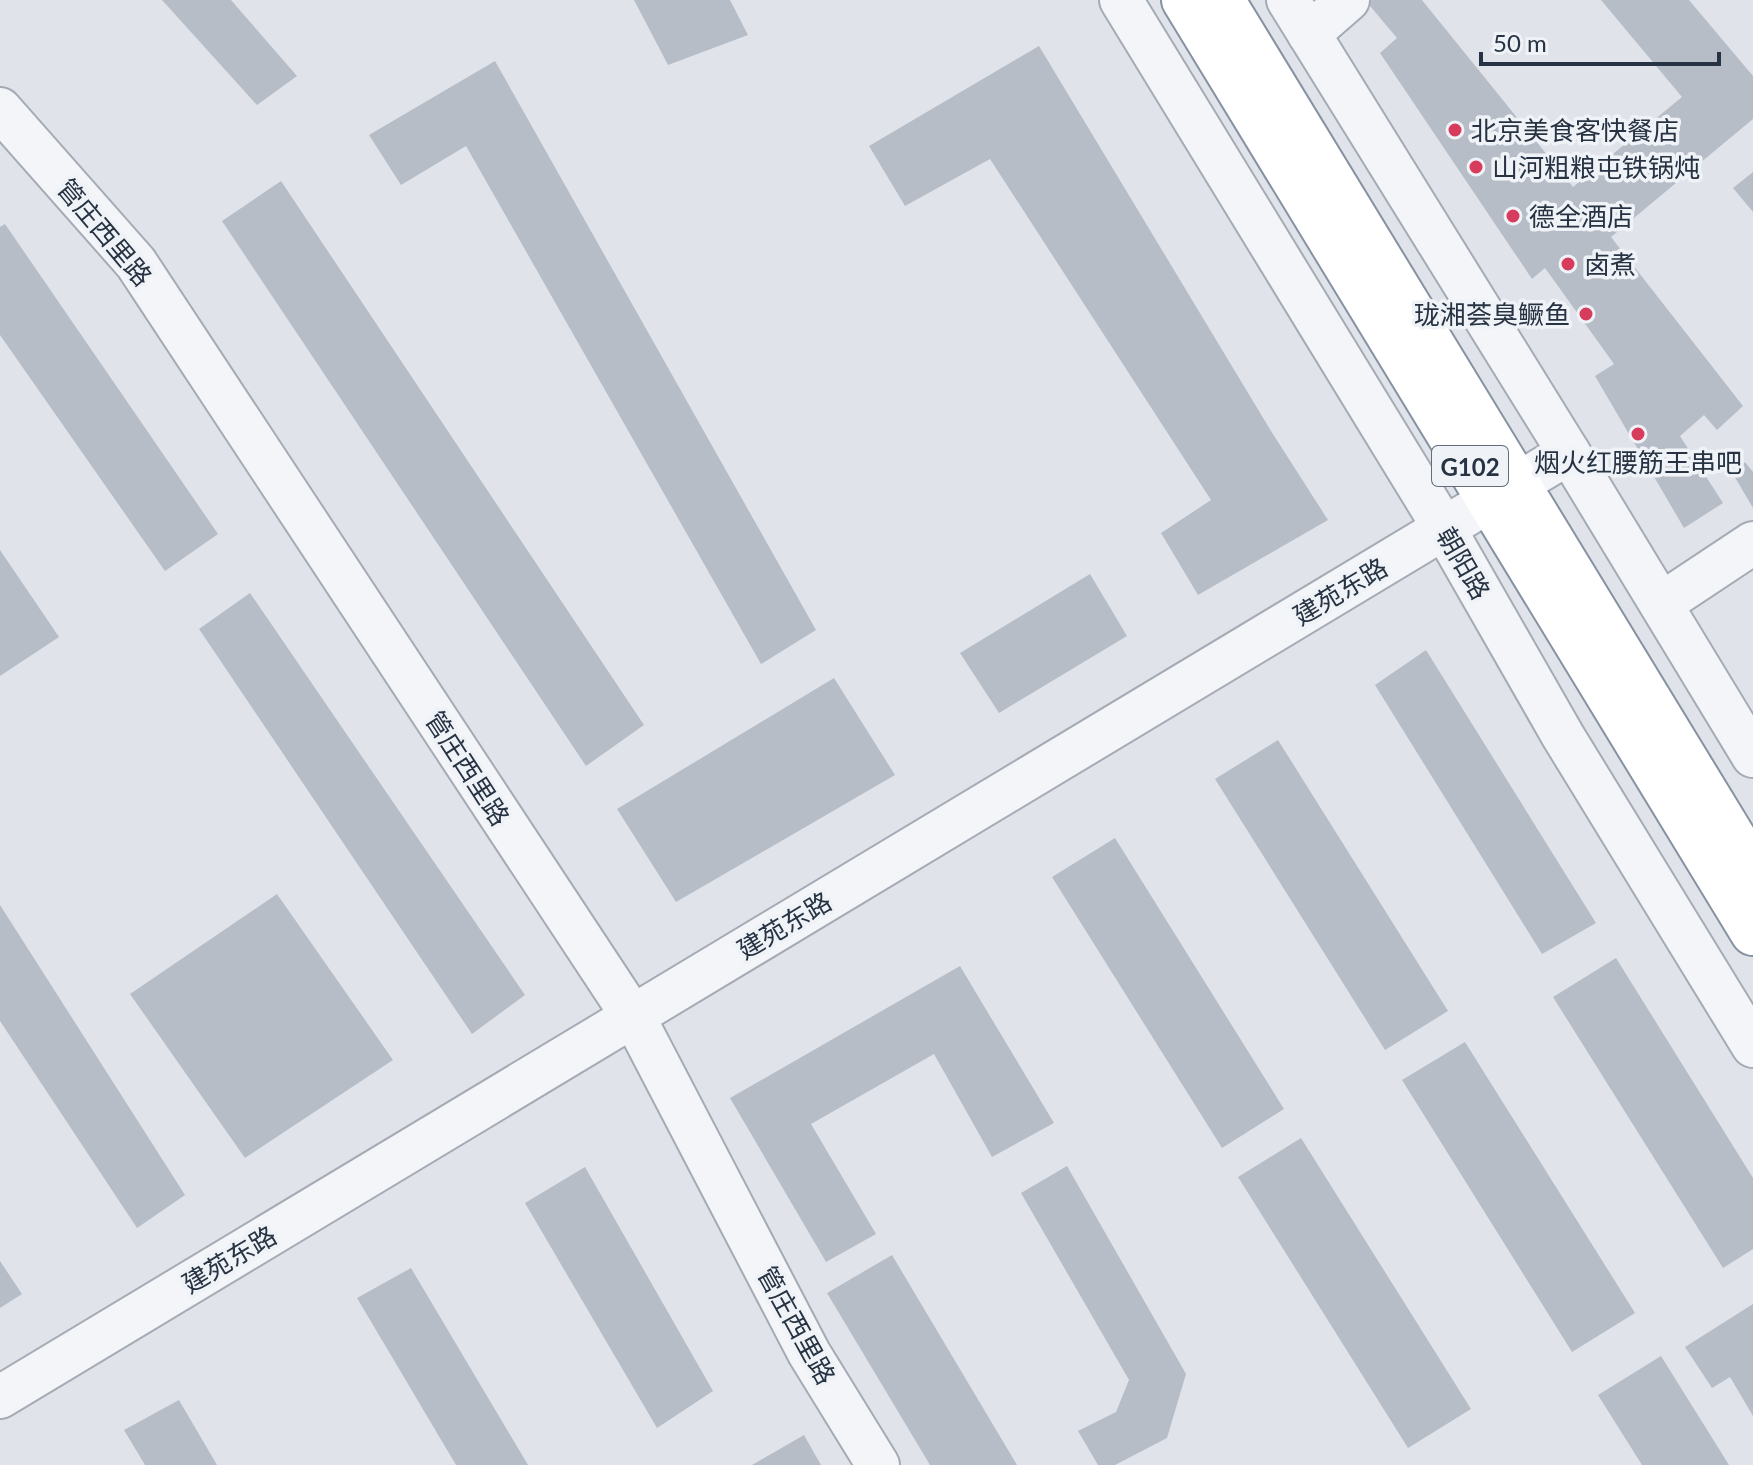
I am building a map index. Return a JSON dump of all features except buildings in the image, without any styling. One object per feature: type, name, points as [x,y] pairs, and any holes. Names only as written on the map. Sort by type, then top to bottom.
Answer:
[{"type":"highway","name":"朝阳路","points":[[1184,0],[1753,870]]},
{"type":"highway","name":"朝阳路","points":[[1222,0],[1753,933]]},
{"type":"street","name":"朝阳路","points":[[1121,0],[1444,528],[1563,736],[1753,1046]]},
{"type":"street","points":[[1348,0],[1298,17],[1753,756]]},
{"type":"street","name":"管庄西里路","points":[[0,109],[136,263],[632,1016],[809,1353],[878,1465]]},
{"type":"street","name":"建苑东路","points":[[0,1397],[1569,453]]},
{"type":"street","points":[[1661,604],[1753,543]]},
{"type":"place","name":"北京美食客快餐店","points":[[1455,130]]},
{"type":"place","name":"山河粗粮屯铁锅炖","points":[[1476,167]]},
{"type":"place","name":"德全酒店","points":[[1513,216]]},
{"type":"place","name":"卤煮","points":[[1568,264]]},
{"type":"place","name":"珑湘荟臭鳜鱼","points":[[1586,314]]},
{"type":"place","name":"烟火红腰筋王串吧","points":[[1638,434]]}]
